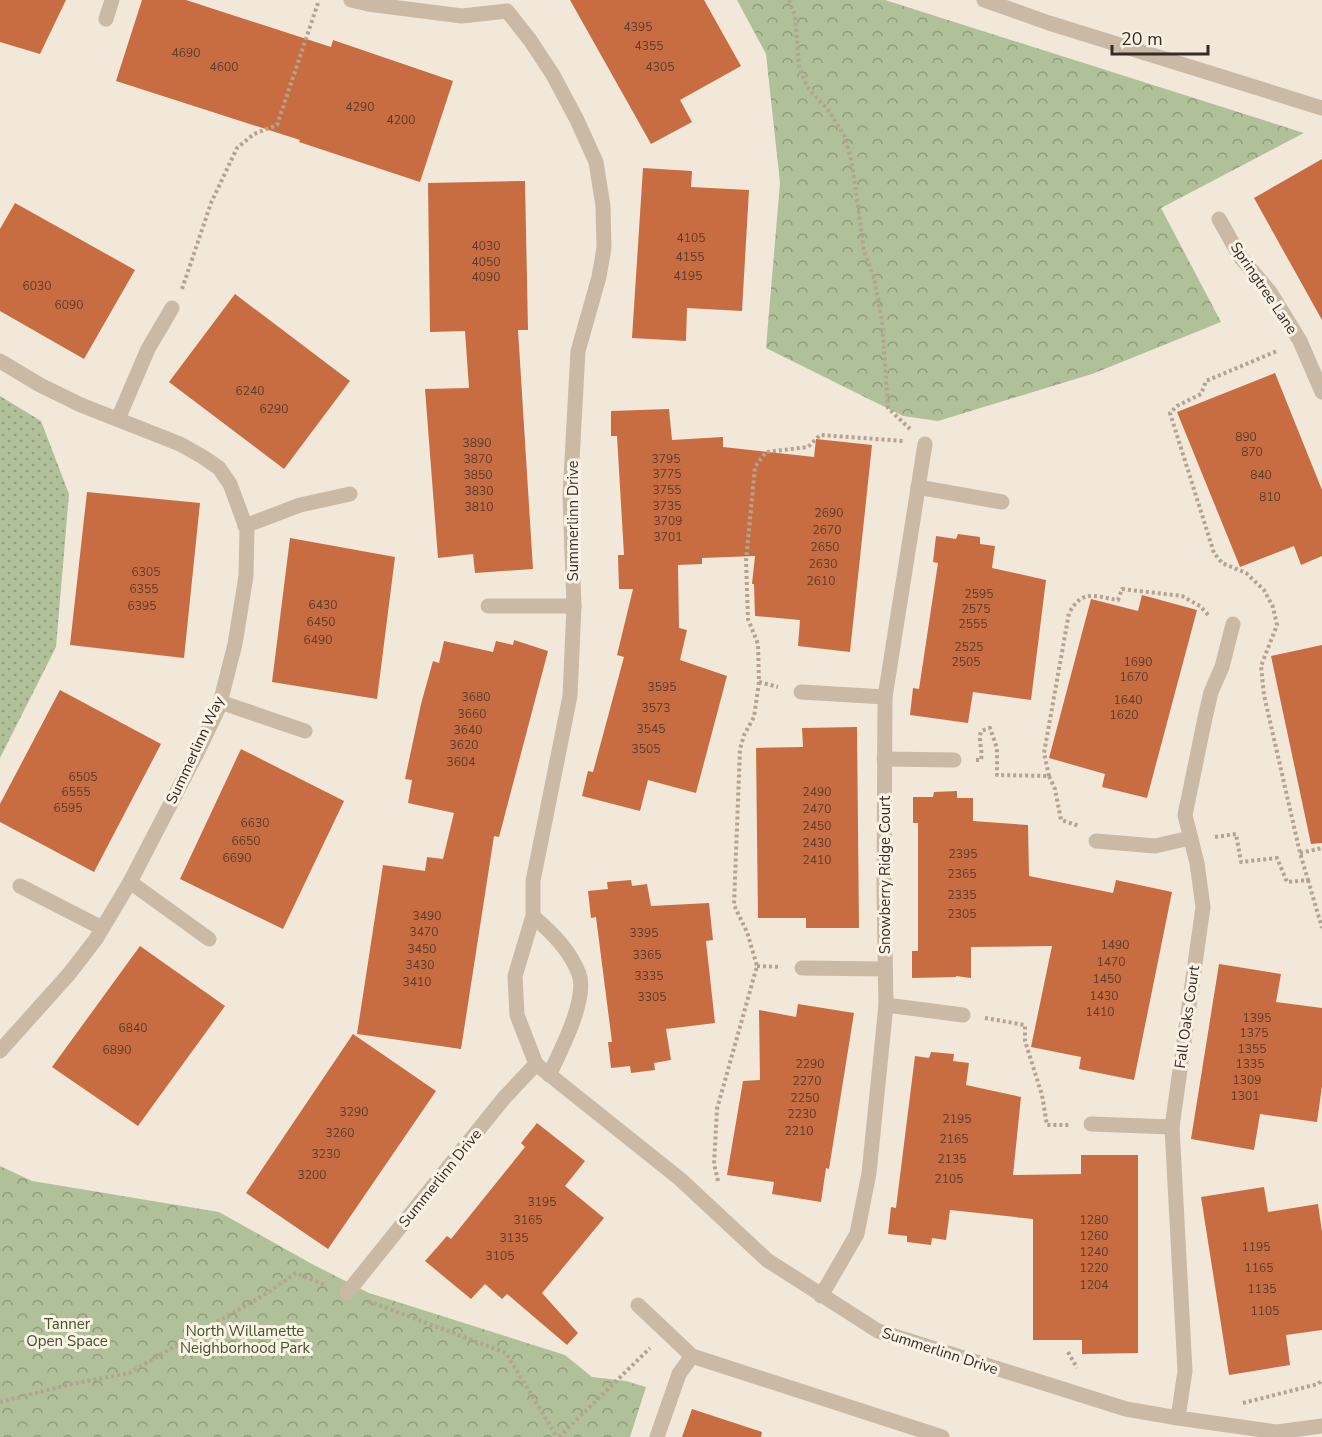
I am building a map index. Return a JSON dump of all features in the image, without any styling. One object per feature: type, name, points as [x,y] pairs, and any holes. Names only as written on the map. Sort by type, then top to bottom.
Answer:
[{"type":"street","points":[[106,19],[112,0]]},
{"type":"street","points":[[351,0],[462,16],[510,6]]},
{"type":"street","points":[[984,0],[1049,23],[1322,108]]},
{"type":"street","name":"Summerlinn Drive","points":[[510,6],[553,75],[577,120],[596,162],[603,206],[604,248],[599,277],[578,351],[570,496],[574,606],[570,696],[533,881],[533,916],[515,976],[517,1015],[536,1064],[680,1179],[767,1260],[878,1331],[1126,1409],[1277,1432],[1322,1426]]},
{"type":"street","name":"Springtree Lane","points":[[1219,219],[1241,258],[1270,292],[1300,341],[1322,392]]},
{"type":"street","points":[[118,419],[148,349],[172,308]]},
{"type":"street","name":"Summerlinn Way","points":[[0,361],[70,400],[180,444],[219,468],[230,484],[247,530],[244,586],[235,644],[220,702],[198,751],[130,882],[102,928],[69,974],[0,1051]]},
{"type":"street","name":"Snowberry Ridge Court","points":[[821,1296],[857,1234],[869,1173],[886,1005],[885,697],[925,444]]},
{"type":"street","points":[[918,488],[1002,502]]},
{"type":"street","points":[[245,526],[300,505],[350,494]]},
{"type":"street","points":[[488,606],[574,606]]},
{"type":"street","name":"Fall Oaks Court","points":[[1178,1418],[1185,1371],[1172,1127],[1203,907],[1197,863],[1185,815],[1211,692],[1222,667],[1233,624]]},
{"type":"street","points":[[801,692],[885,697]]},
{"type":"street","points":[[220,702],[304,732]]},
{"type":"street","points":[[884,759],[954,760]]},
{"type":"street","points":[[1096,841],[1155,846],[1190,838]]},
{"type":"street","points":[[130,882],[209,939]]},
{"type":"street","points":[[20,886],[102,928]]},
{"type":"street","points":[[533,916],[552,933],[568,953],[580,976],[579,1002],[549,1075]]},
{"type":"street","points":[[802,968],[885,969]]},
{"type":"street","points":[[886,1005],[963,1015]]},
{"type":"street","name":"Summerlinn Drive","points":[[347,1293],[504,1098],[536,1064]]},
{"type":"street","points":[[1091,1124],[1172,1127]]},
{"type":"street","points":[[638,1305],[692,1356],[942,1437]]},
{"type":"street","points":[[657,1437],[679,1374],[692,1356]]},
{"type":"path","points":[[172,308],[184,285],[212,203],[237,148],[254,134],[277,125],[318,0]]},
{"type":"path","points":[[789,0],[795,16],[799,68],[807,87],[829,111],[845,137],[852,163],[864,251],[874,277],[882,321],[888,408],[925,444]]},
{"type":"path","points":[[706,1203],[720,1186],[714,1164],[717,1109],[757,966],[747,932],[734,905],[740,749],[744,735],[754,717],[759,682],[758,644],[748,619],[746,561],[755,467],[766,452],[808,447],[820,435],[925,444]]},
{"type":"path","points":[[1096,841],[1092,840],[1094,832],[1061,820],[1056,789],[1048,776],[1044,753],[1069,613],[1076,600],[1088,595],[1118,600],[1122,589],[1182,596],[1200,606],[1208,616],[1233,624]]},
{"type":"path","points":[[954,760],[981,760],[982,753],[978,741],[981,731],[990,729],[997,748],[997,775],[1048,776]]},
{"type":"path","points":[[1300,853],[1322,848]]},
{"type":"path","points":[[1308,880],[1322,928]]},
{"type":"path","points":[[963,1015],[1025,1025],[1025,1041],[1042,1095],[1047,1125],[1091,1124]]},
{"type":"path","points":[[0,1402],[67,1384],[129,1373],[267,1293],[296,1273],[506,1353],[558,1437],[666,1333]]},
{"type":"path","points":[[1241,1404],[1253,1399],[1318,1384],[1322,1380]]},
{"type":"green space","points":[[737,0],[885,0],[1304,133],[1161,208],[1221,322],[1092,374],[938,421],[903,416],[766,348],[780,183],[766,54]]},
{"type":"green space","points":[[0,396],[41,421],[69,494],[56,647],[0,758]]},
{"type":"green space","name":"North Willamette Neighborhood Park","points":[[0,1166],[32,1181],[219,1212],[369,1293],[565,1355],[592,1377],[626,1381],[646,1387],[630,1437],[0,1437]]},
{"type":"building","points":[[0,0],[66,0],[40,54],[0,42]]},
{"type":"building","points":[[142,0],[186,0],[331,47],[333,40],[453,81],[420,182],[299,142],[300,140],[116,81]]},
{"type":"building","points":[[570,0],[704,0],[741,66],[680,100],[692,122],[651,144]]},
{"type":"building","points":[[1322,159],[1322,320],[1254,198]]},
{"type":"building","points":[[643,168],[692,171],[691,187],[749,190],[742,311],[687,308],[686,341],[632,338]]},
{"type":"building","points":[[525,181],[528,330],[518,330],[533,569],[475,573],[473,554],[438,558],[425,389],[469,388],[465,331],[430,332],[428,183]]},
{"type":"building","points":[[15,203],[135,270],[84,359],[0,311],[0,229]]},
{"type":"building","points":[[235,294],[350,381],[284,469],[169,382]]},
{"type":"building","points":[[1275,373],[1322,490],[1322,556],[1301,565],[1294,546],[1240,567],[1177,412]]},
{"type":"building","points":[[669,409],[672,440],[723,437],[723,447],[814,457],[816,439],[872,445],[850,652],[798,646],[800,620],[755,616],[754,584],[752,584],[755,556],[702,558],[702,564],[678,565],[679,628],[687,630],[680,660],[727,676],[696,793],[648,780],[640,811],[582,796],[588,771],[593,772],[624,657],[617,655],[633,589],[619,589],[618,555],[624,555],[617,436],[611,436],[611,411]]},
{"type":"building","points":[[87,492],[200,503],[184,658],[70,645]]},
{"type":"building","points":[[958,534],[980,537],[980,544],[995,546],[992,568],[1046,580],[1031,700],[973,692],[968,723],[910,715],[913,688],[919,689],[938,563],[933,562],[936,536],[956,539]]},
{"type":"building","points":[[290,538],[395,557],[377,699],[272,682]]},
{"type":"building","points":[[1142,595],[1197,610],[1147,798],[1102,787],[1105,774],[1049,758],[1091,599],[1138,611]]},
{"type":"building","points":[[514,640],[548,651],[499,837],[494,836],[461,1049],[357,1034],[383,865],[425,871],[427,857],[443,859],[454,813],[408,803],[412,780],[405,779],[433,661],[439,663],[444,641],[493,652],[496,641],[513,645]]},
{"type":"building","points":[[1322,645],[1322,843],[1311,844],[1271,656]]},
{"type":"building","points":[[60,690],[161,744],[94,872],[0,822],[0,804]]},
{"type":"building","points":[[857,727],[859,928],[806,928],[806,918],[758,918],[756,748],[803,747],[802,728]]},
{"type":"building","points":[[241,749],[344,801],[283,929],[180,879]]},
{"type":"building","points":[[957,791],[957,798],[973,798],[973,821],[1028,825],[1029,876],[1113,893],[1116,880],[1172,892],[1134,1080],[1079,1069],[1081,1057],[1031,1047],[1052,946],[971,947],[971,978],[956,976],[912,978],[912,951],[918,951],[918,823],[913,823],[913,797],[933,797],[934,792]]},
{"type":"building","points":[[631,880],[632,886],[647,884],[651,906],[709,903],[713,940],[706,941],[715,1023],[666,1029],[671,1060],[654,1063],[655,1070],[631,1073],[630,1066],[611,1068],[608,1042],[612,1042],[596,917],[591,918],[588,891],[608,889],[607,882]]},
{"type":"building","points":[[140,946],[225,1006],[138,1126],[52,1067]]},
{"type":"building","points":[[1219,964],[1281,974],[1276,1002],[1322,1008],[1322,1086],[1317,1122],[1260,1114],[1254,1150],[1191,1139]]},
{"type":"building","points":[[798,1004],[854,1013],[829,1169],[826,1168],[821,1202],[772,1194],[774,1182],[727,1175],[743,1081],[760,1080],[759,1010],[796,1017]]},
{"type":"building","points":[[353,1034],[436,1091],[328,1249],[246,1193]]},
{"type":"building","points":[[931,1052],[954,1054],[953,1061],[969,1063],[966,1085],[1021,1097],[1013,1175],[1081,1174],[1081,1155],[1138,1155],[1138,1353],[1082,1354],[1082,1340],[1033,1340],[1033,1219],[950,1210],[946,1240],[932,1238],[931,1245],[907,1242],[907,1236],[888,1234],[891,1207],[896,1208],[915,1056],[929,1058]]},
{"type":"building","points":[[537,1123],[585,1161],[565,1186],[604,1218],[542,1293],[578,1333],[567,1345],[507,1294],[502,1299],[485,1284],[471,1299],[425,1261],[447,1236],[451,1239],[525,1147],[521,1143]]},
{"type":"building","points":[[1264,1187],[1268,1212],[1318,1204],[1322,1232],[1322,1330],[1286,1335],[1290,1365],[1229,1375],[1201,1197]]},
{"type":"building","points":[[692,1409],[762,1432],[761,1437],[682,1437]]},
{"type":"park label","name":"Tanner Open Space","points":[[67,1332]]}]
